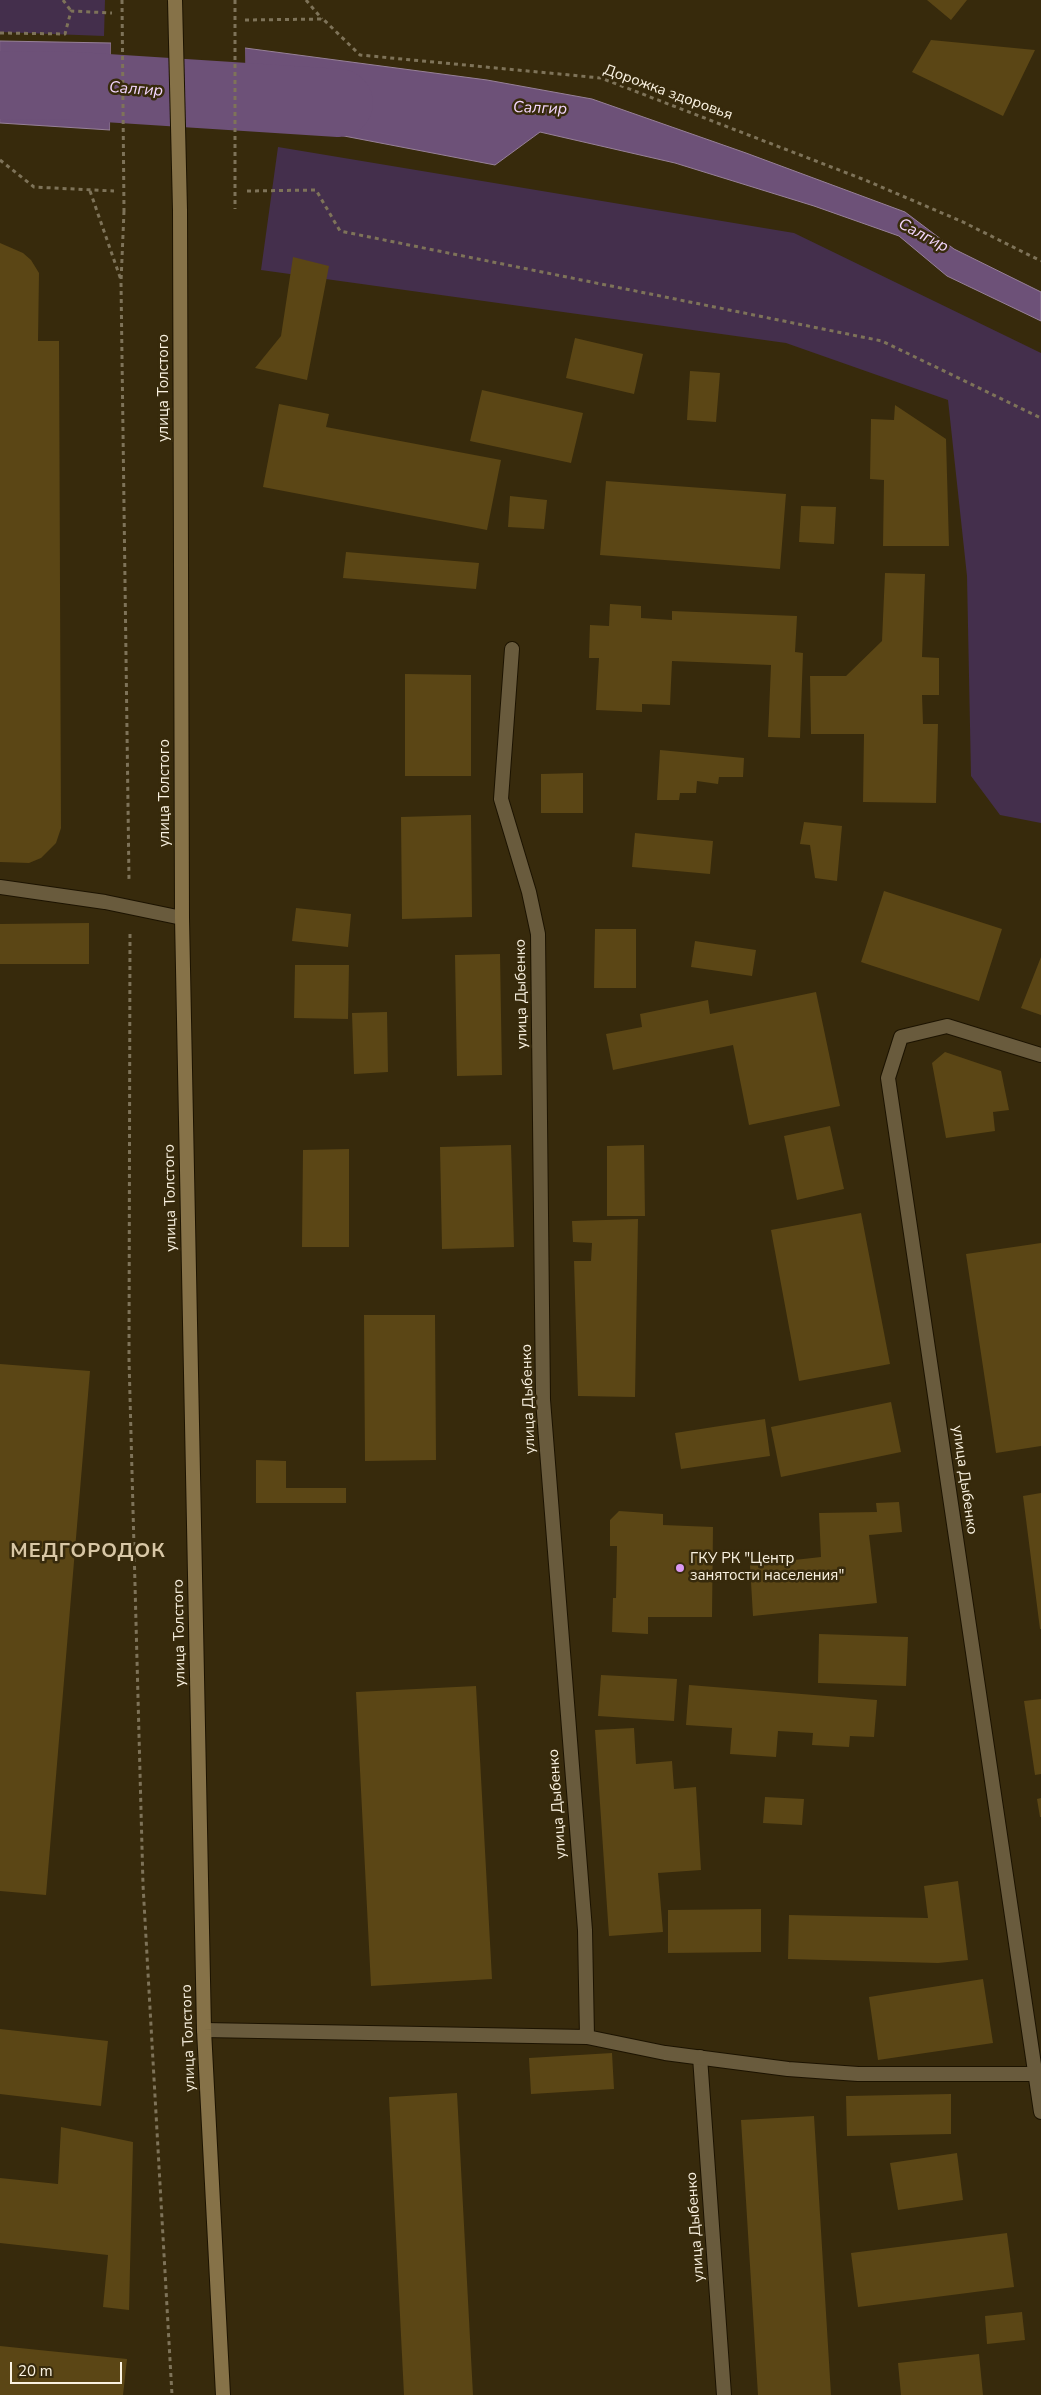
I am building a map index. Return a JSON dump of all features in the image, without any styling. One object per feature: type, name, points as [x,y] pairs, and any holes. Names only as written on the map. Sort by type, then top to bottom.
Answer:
[{"type":"main road","name":"улица Толстого","points":[[175,0],[180,210],[182,918],[204,2030],[223,2395]]},
{"type":"street","name":"улица Дыбенко","points":[[512,649],[501,799],[529,892],[538,934],[543,1400],[585,1930],[586,2036]]},
{"type":"street","points":[[0,887],[105,902],[130,909],[182,918]]},
{"type":"street","name":"улица Дыбенко","points":[[1041,1055],[948,1026],[901,1037],[888,1078],[1041,2112]]},
{"type":"street","points":[[204,2030],[586,2036],[665,2053],[788,2068],[858,2074],[1035,2074]]},
{"type":"street","name":"улица Дыбенко","points":[[700,2057],[724,2395]]},
{"type":"path","points":[[63,0],[71,11]]},
{"type":"path","points":[[122,0],[124,211],[121,282],[130,909],[129,1359],[142,1865],[172,2395]]},
{"type":"path","points":[[235,0],[235,209]]},
{"type":"path","name":"Дорожка здоровья","points":[[306,0],[360,55],[601,78],[865,180],[963,222],[1041,261]]},
{"type":"path","points":[[71,11],[112,13]]},
{"type":"path","points":[[0,33],[65,34],[71,11]]},
{"type":"path","points":[[245,20],[323,19]]},
{"type":"path","points":[[0,160],[34,187],[114,191]]},
{"type":"path","points":[[247,191],[316,190],[340,231],[882,341],[1041,418]]},
{"type":"path","points":[[90,191],[121,282]]},
{"type":"shaded area","points":[[0,0],[105,0],[104,36],[0,32]]},
{"type":"shaded area","points":[[278,147],[794,233],[1041,353],[1041,823],[1000,815],[971,776],[967,576],[948,400],[786,343],[261,270]]},
{"type":"water","points":[[0,41],[111,43],[110,130],[0,123]]},
{"type":"water","points":[[245,48],[487,80],[592,99],[746,153],[905,212],[954,249],[1041,292],[1041,321],[947,276],[899,236],[814,206],[675,163],[540,132],[495,165],[245,117]]},
{"type":"pier","points":[[111,41],[113,43],[113,130],[110,132]]},
{"type":"pier","points":[[245,46],[246,120],[243,117],[243,48]]},
{"type":"building","points":[[927,0],[967,0],[951,20]]},
{"type":"building","points":[[931,40],[1035,50],[1003,116],[912,72]]},
{"type":"building","points":[[0,243],[23,253],[31,260],[39,273],[38,341],[59,341],[61,828],[56,843],[41,858],[29,863],[0,862]]},
{"type":"building","points":[[293,257],[329,266],[307,380],[255,368],[281,336]]},
{"type":"building","points":[[575,338],[643,354],[634,394],[566,378]]},
{"type":"building","points":[[690,371],[720,373],[716,422],[687,420]]},
{"type":"building","points":[[482,390],[583,413],[571,463],[470,441]]},
{"type":"building","points":[[279,404],[329,414],[326,427],[501,460],[487,530],[263,487]]},
{"type":"building","points":[[895,405],[946,439],[949,546],[883,546],[884,480],[870,479],[871,419],[894,420]]},
{"type":"building","points":[[606,481],[786,494],[780,569],[600,555]]},
{"type":"building","points":[[510,496],[547,500],[544,529],[508,527]]},
{"type":"building","points":[[801,506],[836,507],[834,544],[799,542]]},
{"type":"building","points":[[346,552],[479,563],[476,589],[343,578]]},
{"type":"building","points":[[885,573],[925,574],[922,657],[939,658],[939,695],[922,695],[923,724],[938,724],[936,803],[863,802],[864,734],[811,734],[810,676],[846,676],[882,641]]},
{"type":"building","points":[[610,604],[641,606],[641,618],[672,620],[672,611],[797,616],[795,652],[803,653],[800,738],[768,737],[771,665],[672,661],[670,705],[642,704],[642,712],[596,710],[599,658],[589,658],[590,625],[609,626]]},
{"type":"building","points":[[405,674],[471,675],[471,776],[405,776]]},
{"type":"building","points":[[660,750],[744,758],[743,777],[719,777],[718,784],[697,781],[696,793],[680,793],[679,800],[657,800]]},
{"type":"building","points":[[583,773],[583,813],[541,813],[541,774]]},
{"type":"building","points":[[471,815],[472,917],[402,919],[401,817]]},
{"type":"building","points":[[804,822],[842,826],[837,881],[815,878],[810,845],[800,844]]},
{"type":"building","points":[[635,833],[713,841],[710,874],[632,867]]},
{"type":"building","points":[[884,891],[1002,929],[979,1001],[861,962]]},
{"type":"building","points":[[296,908],[351,914],[348,947],[292,941]]},
{"type":"building","points":[[89,923],[89,964],[0,964],[0,924]]},
{"type":"building","points":[[595,929],[636,929],[636,988],[594,988]]},
{"type":"building","points":[[695,941],[756,950],[752,976],[691,967]]},
{"type":"building","points":[[500,954],[502,1075],[457,1076],[455,955]]},
{"type":"building","points":[[1041,957],[1041,1015],[1021,1008]]},
{"type":"building","points":[[295,965],[349,965],[348,1019],[294,1018]]},
{"type":"building","points":[[816,992],[840,1106],[749,1125],[733,1045],[613,1070],[606,1034],[642,1027],[640,1014],[708,1000],[710,1014]]},
{"type":"building","points":[[387,1012],[388,1072],[354,1074],[352,1013]]},
{"type":"building","points":[[945,1052],[1001,1071],[1009,1110],[993,1112],[995,1131],[946,1138],[932,1063]]},
{"type":"building","points":[[830,1126],[844,1189],[797,1200],[784,1136]]},
{"type":"building","points":[[511,1145],[514,1247],[442,1249],[440,1147]]},
{"type":"building","points":[[644,1145],[645,1216],[607,1216],[607,1146]]},
{"type":"building","points":[[349,1149],[349,1247],[302,1247],[303,1150]]},
{"type":"building","points":[[861,1213],[890,1364],[799,1381],[771,1230]]},
{"type":"building","points":[[638,1219],[635,1397],[578,1396],[574,1261],[591,1261],[592,1243],[573,1242],[572,1221]]},
{"type":"building","points":[[1041,1243],[1041,1446],[996,1453],[966,1254]]},
{"type":"building","points":[[364,1315],[435,1315],[436,1460],[365,1461]]},
{"type":"building","points":[[0,1364],[90,1371],[46,1895],[0,1891]]},
{"type":"building","points":[[891,1402],[901,1452],[781,1477],[771,1427]]},
{"type":"building","points":[[765,1419],[770,1456],[681,1469],[675,1433]]},
{"type":"building","points":[[256,1460],[286,1461],[286,1488],[346,1488],[346,1503],[256,1503]]},
{"type":"building","points":[[1041,1493],[1041,1629],[1040,1629],[1023,1496]]},
{"type":"building","points":[[899,1502],[902,1532],[869,1535],[877,1603],[753,1616],[750,1565],[821,1557],[819,1513],[877,1512],[876,1503]]},
{"type":"building","points":[[619,1511],[663,1514],[663,1525],[713,1527],[712,1617],[648,1617],[648,1634],[612,1632],[613,1598],[616,1598],[617,1546],[610,1546],[610,1520]]},
{"type":"building","points":[[819,1634],[908,1637],[906,1686],[818,1683]]},
{"type":"building","points":[[601,1675],[677,1679],[674,1721],[598,1716]]},
{"type":"building","points":[[689,1685],[877,1700],[874,1737],[850,1736],[849,1747],[812,1745],[813,1733],[778,1731],[776,1757],[730,1754],[732,1728],[686,1725]]},
{"type":"building","points":[[476,1686],[492,1979],[371,1986],[356,1692]]},
{"type":"building","points":[[1041,1699],[1041,1774],[1035,1775],[1024,1701]]},
{"type":"building","points":[[634,1728],[636,1764],[672,1761],[674,1789],[696,1787],[701,1870],[658,1873],[663,1932],[609,1936],[595,1730]]},
{"type":"building","points":[[765,1797],[804,1799],[802,1825],[763,1823]]},
{"type":"building","points":[[1041,1798],[1041,1817],[1040,1817],[1037,1799]]},
{"type":"building","points":[[958,1881],[968,1960],[938,1963],[788,1959],[789,1915],[928,1918],[924,1886]]},
{"type":"building","points":[[761,1909],[761,1952],[668,1953],[668,1910]]},
{"type":"building","points":[[983,1979],[993,2043],[878,2060],[869,1997]]},
{"type":"building","points":[[0,2029],[108,2041],[101,2106],[0,2094]]},
{"type":"building","points":[[612,2053],[614,2089],[531,2094],[529,2058]]},
{"type":"building","points":[[457,2093],[473,2395],[404,2395],[389,2097]]},
{"type":"building","points":[[951,2094],[951,2134],[847,2136],[846,2096]]},
{"type":"building","points":[[814,2116],[831,2395],[758,2395],[741,2120]]},
{"type":"building","points":[[61,2127],[133,2142],[129,2310],[103,2307],[108,2255],[0,2243],[0,2178],[58,2184]]},
{"type":"building","points":[[957,2153],[963,2200],[898,2210],[890,2163]]},
{"type":"building","points":[[1007,2233],[1014,2287],[858,2307],[851,2253]]},
{"type":"building","points":[[1022,2312],[1025,2340],[987,2344],[985,2316]]},
{"type":"building","points":[[0,2346],[127,2359],[123,2395],[0,2395]]},
{"type":"building","points":[[979,2354],[983,2395],[901,2395],[898,2363]]},
{"type":"waterway","name":"Салгир","points":[[0,85],[75,86],[339,103]]},
{"type":"place","name":"ГКУ РК \"Центр занятости населения\"","points":[[680,1568]]},
{"type":"district","name":"МЕДГОРОДОК","points":[[88,1552]]}]
